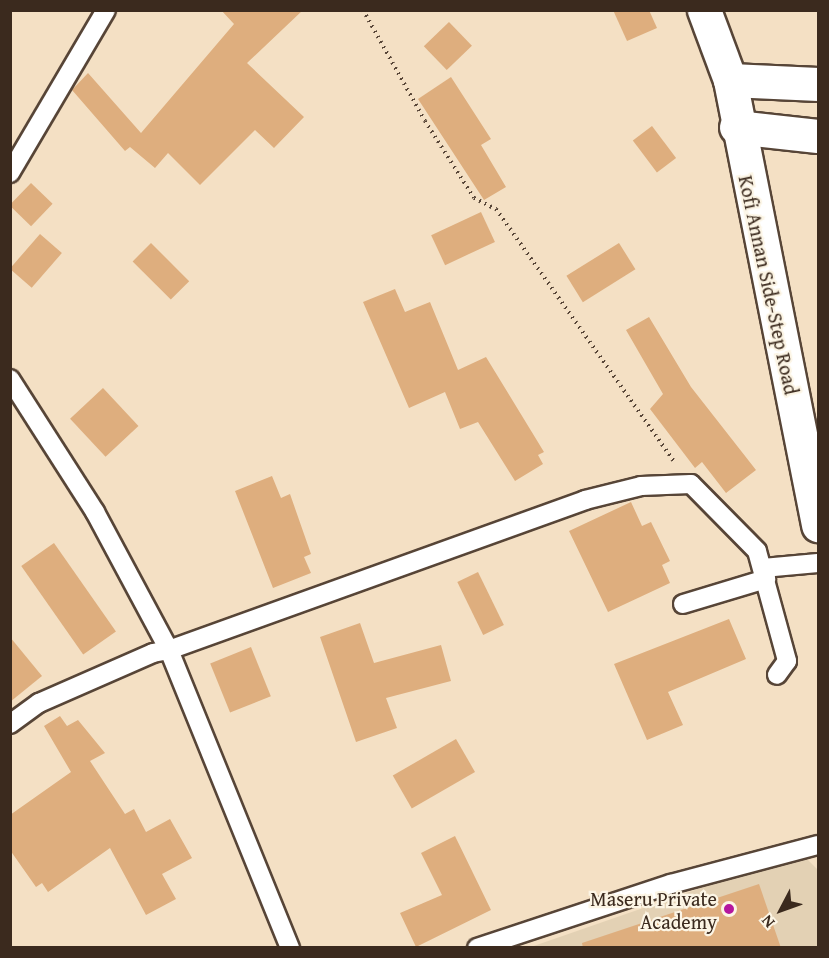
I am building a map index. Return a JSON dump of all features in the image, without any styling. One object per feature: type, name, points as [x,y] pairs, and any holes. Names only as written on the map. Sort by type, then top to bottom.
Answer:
[{"type":"street","name":"Kofi Annan Side-Step Road","points":[[704,10],[730,81],[736,127],[819,525]]},
{"type":"street","points":[[730,81],[819,84]]},
{"type":"street","points":[[736,127],[819,136]]},
{"type":"lane","points":[[10,173],[106,10]]},
{"type":"lane","points":[[10,379],[95,512],[169,650],[290,948]]},
{"type":"lane","points":[[10,724],[39,703],[153,653],[169,650],[585,500],[641,486],[691,484],[757,551],[787,661],[777,675]]},
{"type":"lane","points":[[683,604],[764,574],[819,563]]},
{"type":"lane","points":[[477,948],[671,884],[819,845]]},
{"type":"path","points":[[363,10],[425,121],[474,198],[496,209],[691,484]]},
{"type":"shaded area","name":"Maseru Private Academy","points":[[801,853],[818,870],[818,947],[528,948]]},
{"type":"building","points":[[221,10],[303,10],[247,63],[304,117],[274,148],[255,130],[200,185],[168,153],[155,168],[130,147],[125,151],[72,90],[88,73],[141,133],[234,24]]},
{"type":"building","points":[[613,10],[649,10],[657,28],[627,41]]},
{"type":"building","points":[[449,22],[472,46],[447,70],[424,46]]},
{"type":"building","points":[[451,77],[491,139],[481,145],[506,187],[484,200],[418,99]]},
{"type":"building","points":[[652,126],[676,158],[657,172],[633,140]]},
{"type":"building","points":[[31,183],[53,204],[31,226],[10,206]]},
{"type":"building","points":[[481,212],[495,242],[445,265],[431,235]]},
{"type":"building","points":[[40,234],[62,253],[32,288],[10,269]]},
{"type":"building","points":[[151,243],[189,281],[171,300],[133,261]]},
{"type":"building","points":[[619,243],[635,269],[583,302],[566,276]]},
{"type":"building","points":[[395,289],[405,312],[430,302],[458,370],[486,357],[544,452],[538,455],[543,464],[515,481],[478,422],[460,429],[445,392],[409,408],[363,302]]},
{"type":"building","points":[[649,317],[691,387],[756,470],[726,493],[702,462],[695,468],[650,409],[663,394],[626,330]]},
{"type":"building","points":[[103,388],[138,426],[106,457],[70,419]]},
{"type":"building","points":[[272,476],[281,498],[290,494],[311,554],[304,557],[311,573],[273,588],[235,491]]},
{"type":"building","points":[[631,502],[642,526],[651,522],[670,561],[662,565],[670,583],[608,612],[569,531]]},
{"type":"building","points":[[54,543],[116,631],[83,654],[21,566]]},
{"type":"building","points":[[478,572],[504,625],[483,635],[457,582]]},
{"type":"building","points":[[729,619],[746,659],[668,692],[683,725],[647,740],[614,664]]},
{"type":"building","points":[[360,623],[374,663],[441,645],[451,681],[386,698],[397,728],[356,742],[320,637]]},
{"type":"building","points":[[10,637],[42,676],[10,702]]},
{"type":"building","points":[[251,647],[271,696],[230,713],[210,663]]},
{"type":"building","points":[[60,716],[67,726],[78,720],[105,753],[90,761],[125,814],[134,809],[146,832],[170,819],[192,858],[162,874],[176,899],[146,915],[110,848],[48,892],[42,883],[36,887],[10,850],[10,815],[71,772],[44,726]]},
{"type":"building","points":[[456,739],[475,772],[412,808],[393,776]]},
{"type":"building","points":[[455,836],[491,910],[416,947],[400,913],[442,895],[421,853]]},
{"type":"building","points":[[759,884],[781,948],[583,948],[582,943]]},
{"type":"place","name":"Maseru Private Academy","points":[[729,909]]}]
